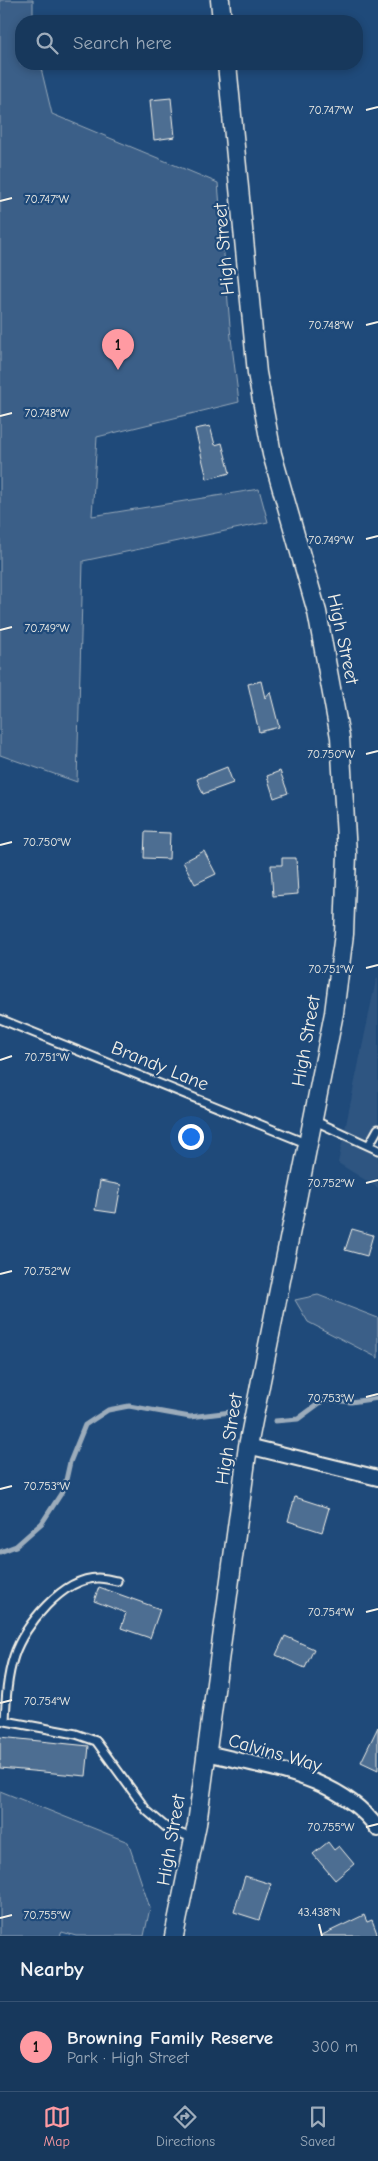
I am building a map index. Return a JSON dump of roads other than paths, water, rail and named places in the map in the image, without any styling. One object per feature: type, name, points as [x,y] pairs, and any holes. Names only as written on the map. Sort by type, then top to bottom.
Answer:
[{"type":"street","points":[[220,0],[221,15]]},
{"type":"street","name":"High Street","points":[[174,1936],[194,1839],[207,1753],[248,1446],[334,1013],[344,934],[347,854],[340,746],[317,612],[272,454],[263,414],[257,373],[228,70]]},
{"type":"street","points":[[248,1446],[378,1478]]},
{"type":"street","name":"Calvins Way","points":[[207,1753],[300,1776],[320,1784],[344,1797],[364,1812],[378,1829]]},
{"type":"lane","name":"Brandy Lane","points":[[0,1019],[308,1144]]},
{"type":"lane","points":[[313,1120],[378,1150]]},
{"type":"lane","points":[[369,1145],[378,1129]]},
{"type":"lane","points":[[117,1581],[98,1578],[78,1582],[54,1598],[40,1612],[26,1632],[13,1657],[6,1687],[3,1720],[76,1734],[96,1740],[147,1811],[167,1828],[194,1839]]},
{"type":"waterway","points":[[275,1421],[298,1419],[325,1399],[351,1402],[378,1398]]},
{"type":"waterway","points":[[0,1552],[16,1546],[42,1523],[64,1489],[70,1462],[85,1425],[108,1410],[129,1406],[190,1417],[231,1412]]},
{"type":"place","name":"Browning Family Reserve","points":[[118,370]]}]
